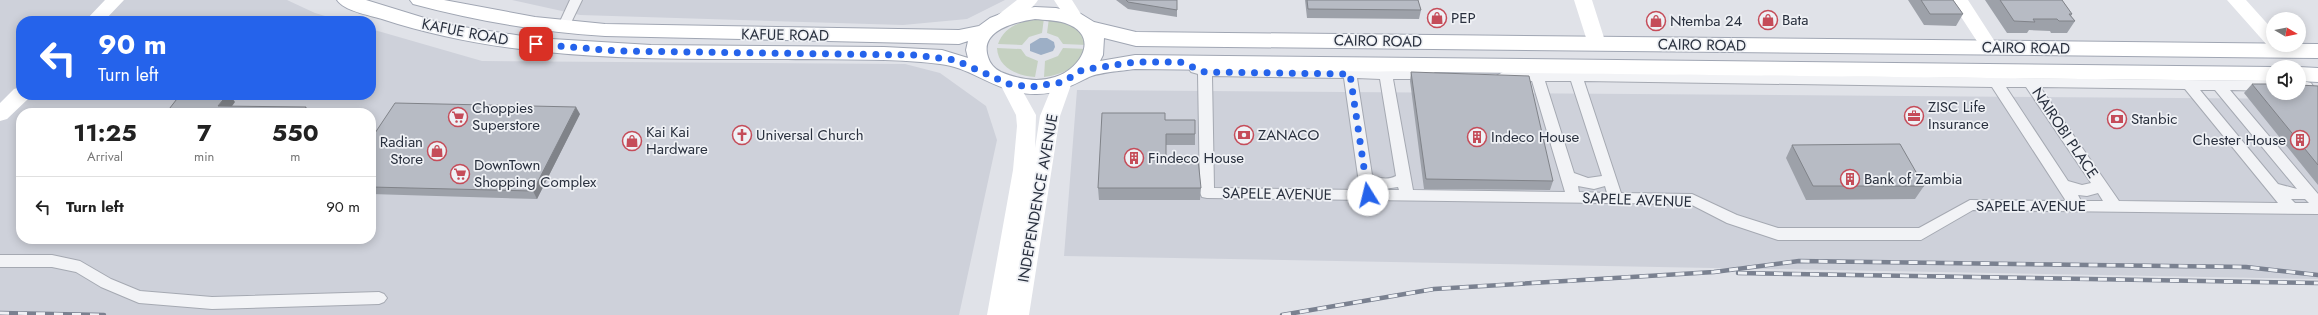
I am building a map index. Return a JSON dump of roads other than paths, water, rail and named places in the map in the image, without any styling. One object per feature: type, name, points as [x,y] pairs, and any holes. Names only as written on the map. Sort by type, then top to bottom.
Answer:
[{"type":"main road","points":[[99,16],[115,0]]},
{"type":"main road","name":"KAFUE ROAD","points":[[347,0],[398,18],[437,28],[477,36],[529,43],[617,51],[913,55],[955,60],[990,76]]},
{"type":"main road","name":"KAFUE ROAD","points":[[420,0],[492,18],[563,28],[642,32],[890,37],[959,37],[984,31]]},
{"type":"main road","points":[[1030,0],[984,31],[978,42],[976,54],[981,65],[990,76],[1009,84],[1036,87],[1063,82],[1088,65],[1094,52],[1094,39],[1063,0]]},
{"type":"main road","points":[[1582,0],[1597,44]]},
{"type":"main road","points":[[1959,0],[1990,48]]},
{"type":"main road","points":[[2236,0],[2266,32]]},
{"type":"main road","points":[[1003,18],[1024,11],[1040,11],[1055,12],[1081,22]]},
{"type":"main road","name":"CAIRO ROAD","points":[[1081,22],[1136,39],[2158,50],[2266,46]]},
{"type":"main road","points":[[1337,41],[1344,46],[1347,53],[1345,69]]},
{"type":"main road","points":[[1369,41],[1363,46],[1361,53],[1365,60],[1379,69]]},
{"type":"main road","points":[[1763,45],[1773,51],[1778,58],[1779,64],[1775,69]]},
{"type":"main road","points":[[1796,46],[1791,51],[1793,58],[1808,69]]},
{"type":"main road","points":[[2126,49],[2137,55],[2145,62],[2147,68],[2144,73]]},
{"type":"main road","name":"CAIRO ROAD","points":[[2306,49],[2318,51]]},
{"type":"main road","points":[[2158,50],[2156,55],[2159,62],[2183,79]]},
{"type":"main road","name":"CAIRO ROAD","points":[[1082,70],[1135,62],[1180,62],[1292,68],[1735,74],[1775,69],[1808,69],[1910,70],[2055,77],[2144,73],[2183,79],[2266,74]]},
{"type":"main road","name":"INDEPENDENCE AVENUE","points":[[1009,308],[1050,116],[1063,82]]},
{"type":"main road","name":"INDEPENDENCE AVENUE","points":[[1009,84],[1026,115],[1027,126],[1009,308]]},
{"type":"main road","points":[[0,114],[16,99]]},
{"type":"street","points":[[563,28],[576,0]]},
{"type":"street","points":[[1180,62],[1205,72],[1292,68]]},
{"type":"street","points":[[1345,69],[1368,195]]},
{"type":"street","points":[[1379,69],[1407,196]]},
{"type":"street","points":[[1910,70],[1929,81]]},
{"type":"street","points":[[1490,71],[1537,76],[1576,77],[1735,74],[2030,83],[2055,77],[2183,79],[2218,85],[2266,86]]},
{"type":"street","name":"SAPELE AVENUE","points":[[1205,72],[1207,193],[1692,199],[1732,219],[1778,234],[1922,234],[1970,205],[2318,209]]},
{"type":"street","points":[[1537,76],[1574,198]]},
{"type":"street","points":[[1576,77],[1616,198]]},
{"type":"street","points":[[2183,79],[2291,209]]},
{"type":"street","name":"NAIROBI PLACE","points":[[1996,82],[2077,206]]},
{"type":"street","name":"NAIROBI PLACE","points":[[2030,83],[2115,207]]},
{"type":"street","points":[[2218,85],[2318,204]]},
{"type":"street","points":[[1567,176],[1578,182],[1590,184],[1602,183],[1609,178]]},
{"type":"street","points":[[1365,178],[1375,183],[1386,185],[1396,183],[1404,178]]},
{"type":"street","name":"NAIROBI PLACE","points":[[2062,184],[2086,191],[2095,189],[2100,184]]},
{"type":"street","points":[[2273,187],[2284,193],[2295,195],[2303,194],[2305,188]]},
{"type":"street","points":[[0,261],[52,261],[80,267],[106,284],[139,297],[212,303],[379,298]]},
{"type":"water","points":[[1040,38],[1047,38],[1054,42],[1055,47],[1053,51],[1041,55],[1030,51],[1030,44]]},
{"type":"railway","points":[[1282,315],[1434,289],[1714,272],[1799,261],[2246,267],[2318,275]]},
{"type":"railway","points":[[1738,273],[2318,283]]},
{"type":"railway","points":[[0,313],[104,315]]},
{"type":"place","name":"PEP","points":[[1437,18]]},
{"type":"place","name":"Bata","points":[[1768,20]]},
{"type":"place","name":"Ntemba 24","points":[[1656,21]]},
{"type":"place","name":"ZISC Life Insurance","points":[[1914,116]]},
{"type":"place","name":"Choppies Superstore","points":[[458,117]]},
{"type":"place","name":"Stanbic","points":[[2117,119]]},
{"type":"place","name":"Universal Church","points":[[742,135]]},
{"type":"place","name":"ZANACO","points":[[1244,135]]},
{"type":"place","name":"Indeco House","points":[[1477,137]]},
{"type":"place","name":"Chester House","points":[[2300,140]]},
{"type":"place","name":"Kai Kai Hardware","points":[[632,141]]},
{"type":"place","name":"Radian Store","points":[[437,151]]},
{"type":"place","name":"Findeco House","points":[[1134,158]]},
{"type":"place","name":"DownTown Shopping Complex","points":[[460,174]]},
{"type":"place","name":"Bank of Zambia","points":[[1850,179]]}]
